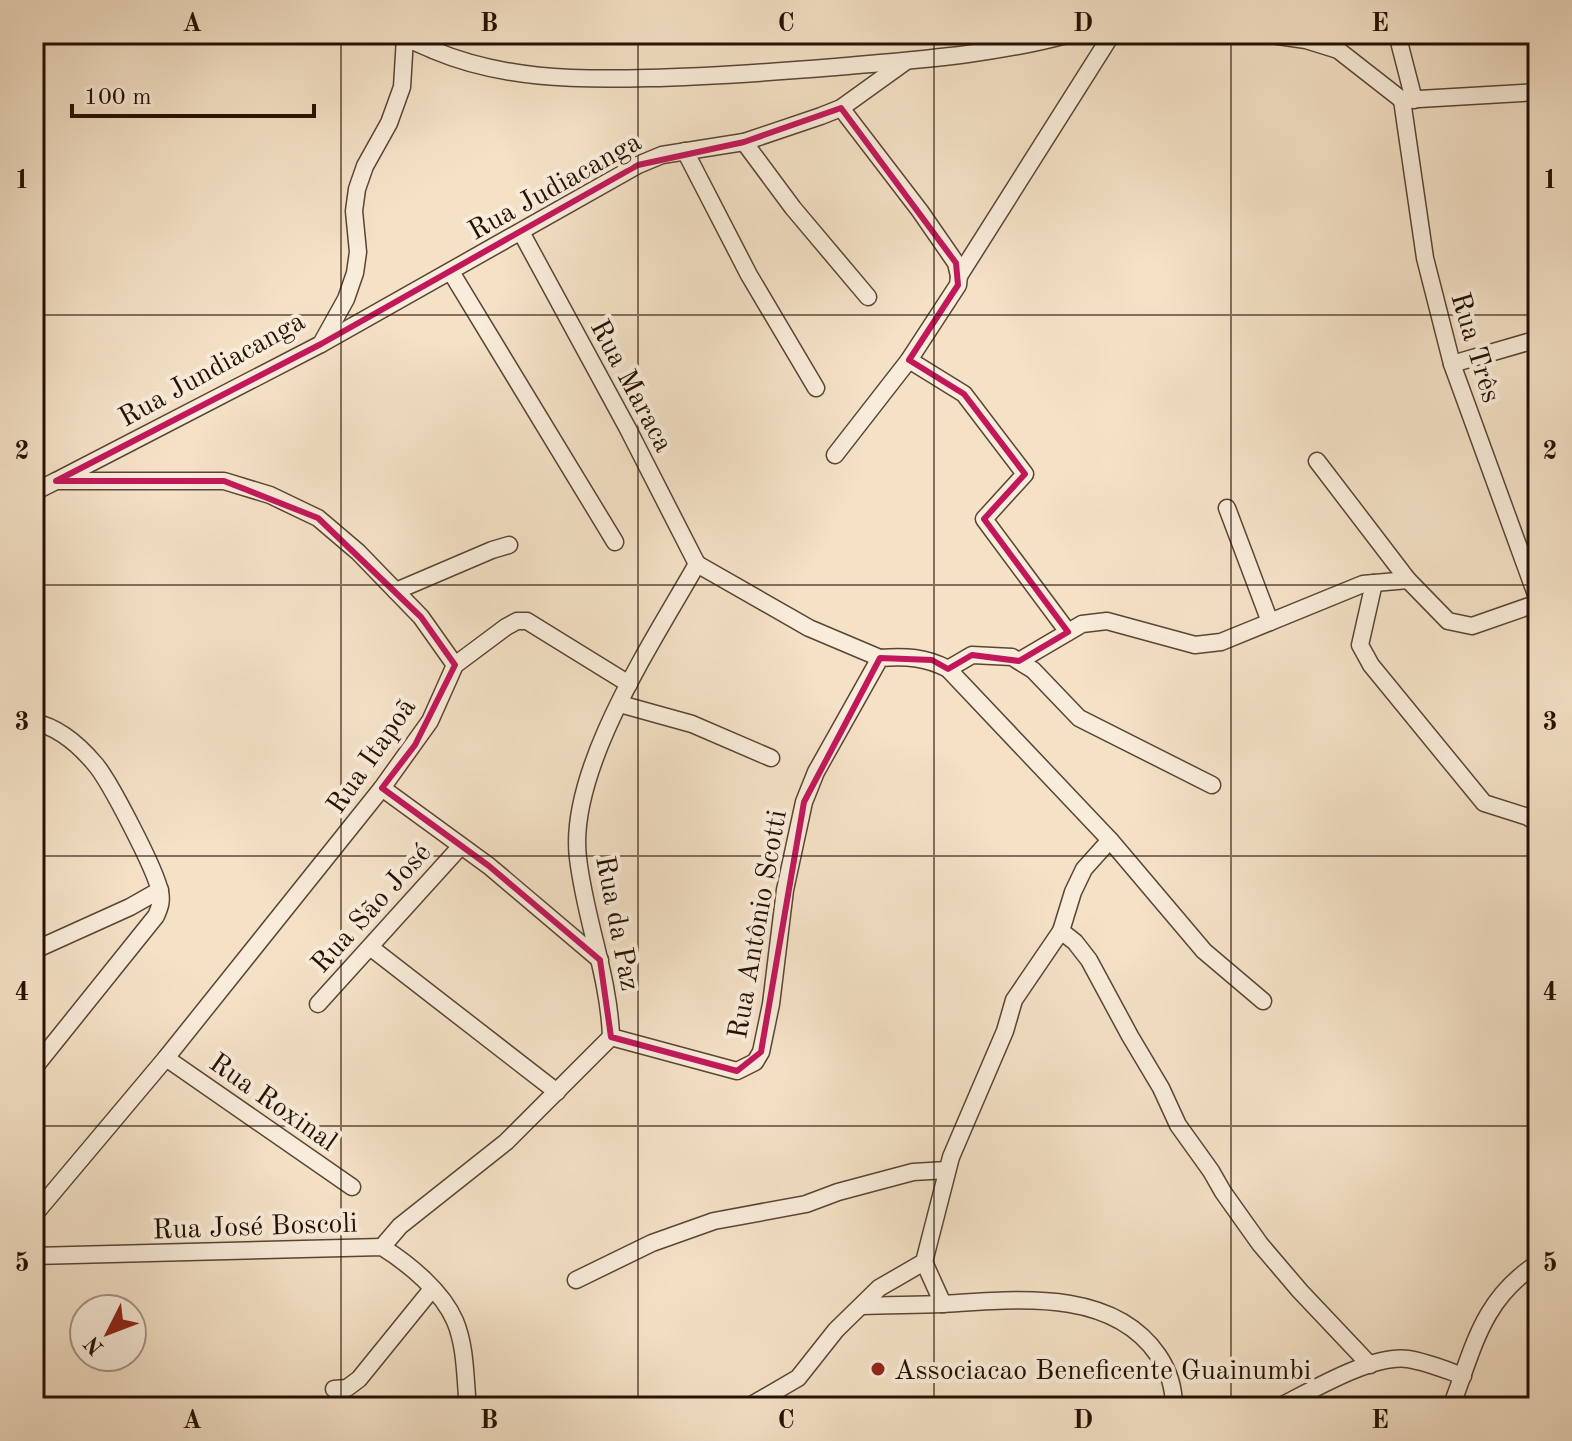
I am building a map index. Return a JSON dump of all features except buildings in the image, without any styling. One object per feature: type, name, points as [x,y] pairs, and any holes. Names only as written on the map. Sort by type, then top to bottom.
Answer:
[{"type":"street","points":[[403,36],[479,67],[536,77],[580,79],[724,77],[1031,45],[1070,34]]},
{"type":"street","points":[[959,276],[1112,34]]},
{"type":"street","points":[[1264,34],[1306,40],[1338,50],[1408,100],[1538,92]]},
{"type":"street","name":"Rua Três","points":[[1397,34],[1408,100],[1425,258],[1452,364],[1538,602]]},
{"type":"street","name":"Rua Jundiacanga","points":[[56,481],[321,344],[346,299],[355,273],[358,252],[354,211],[357,189],[365,166],[389,123],[402,87],[403,36]]},
{"type":"street","name":"Rua Judiacanga","points":[[321,344],[638,165],[662,155],[744,142],[841,108],[908,60]]},
{"type":"street","points":[[835,455],[909,360],[958,285],[959,276],[956,263],[920,211],[841,108]]},
{"type":"street","points":[[744,142],[793,208],[868,297]]},
{"type":"street","points":[[685,151],[749,275],[816,388]]},
{"type":"street","name":"Rua Maraca","points":[[521,232],[697,564]]},
{"type":"street","points":[[451,272],[615,542]]},
{"type":"street","points":[[1452,364],[1538,339]]},
{"type":"street","points":[[909,360],[964,394],[1025,474],[984,519],[1068,632]]},
{"type":"street","points":[[1317,461],[1408,580],[1448,621],[1472,626],[1538,602]]},
{"type":"street","points":[[34,492],[56,481],[224,481],[270,495],[318,518],[358,552],[431,628],[455,665],[506,627],[517,621],[527,621],[629,684]]},
{"type":"street","points":[[1227,508],[1270,622]]},
{"type":"street","points":[[396,591],[509,545]]},
{"type":"street","points":[[697,564],[809,628],[880,658],[908,656],[932,660],[948,669],[1110,840],[1204,951],[1263,1001]]},
{"type":"street","name":"Rua da Paz","points":[[611,1037],[605,981],[578,857],[585,786],[629,684],[697,564]]},
{"type":"street","points":[[1019,661],[1082,624],[1107,621],[1195,645],[1221,642],[1363,584],[1408,580]]},
{"type":"street","points":[[1374,583],[1360,645],[1371,665],[1484,803],[1528,817],[1538,824]]},
{"type":"street","points":[[948,669],[972,655],[1012,657],[1033,670],[1079,718],[1212,785]]},
{"type":"street","name":"Rua Antônio Scotti","points":[[611,1037],[737,1071],[755,1062],[761,1052],[771,1004],[785,890],[804,802],[816,772],[880,658]]},
{"type":"street","name":"Rua Itapoã","points":[[34,1215],[166,1058],[382,788],[430,721],[455,665]]},
{"type":"street","points":[[620,704],[692,724],[771,758]]},
{"type":"street","points":[[34,722],[49,725],[78,746],[97,766],[130,825],[160,890],[161,904],[156,916],[34,1068]]},
{"type":"street","name":"Rua São José","points":[[382,788],[489,866],[600,960]]},
{"type":"street","points":[[943,1304],[924,1262],[947,1170],[1005,1031],[1014,1000],[1061,931],[1069,902],[1084,869],[1110,840]]},
{"type":"street","name":"Rua São José","points":[[318,1004],[461,846]]},
{"type":"street","points":[[37,949],[160,890]]},
{"type":"street","points":[[1061,931],[1075,942],[1089,960],[1161,1088],[1178,1125],[1260,1244],[1370,1365]]},
{"type":"street","points":[[370,947],[557,1092]]},
{"type":"street","points":[[382,1247],[400,1226],[506,1142],[611,1037]]},
{"type":"street","name":"Rua Roxinal","points":[[166,1058],[352,1187]]},
{"type":"street","points":[[576,1280],[652,1243],[714,1221],[806,1204],[913,1172],[947,1170]]},
{"type":"street","name":"Rua José Boscoli","points":[[35,1257],[382,1247],[426,1280],[454,1319],[462,1346],[468,1407]]},
{"type":"street","points":[[748,1407],[798,1378],[836,1330],[879,1288],[924,1262]]},
{"type":"street","points":[[1451,1407],[1485,1316],[1497,1299],[1538,1263]]},
{"type":"street","points":[[334,1389],[347,1388],[359,1379],[432,1289]]},
{"type":"street","points":[[862,1306],[1041,1300],[1086,1307],[1106,1314],[1149,1343],[1168,1373],[1174,1407]]},
{"type":"street","points":[[1279,1407],[1370,1365],[1406,1359],[1463,1376]]},
{"type":"highlighted area","points":[[841,108],[956,263],[958,285],[909,360],[964,394],[1025,474],[984,519],[1068,632],[1019,661],[972,655],[948,669],[932,660],[880,658],[804,802],[761,1052],[737,1071],[611,1037],[600,960],[489,866],[382,788],[415,745],[455,665],[421,617],[318,518],[224,481],[56,481],[321,344],[638,165],[744,142]]},
{"type":"place","name":"Associacao Beneficente Guainumbi","points":[[878,1369]]}]
